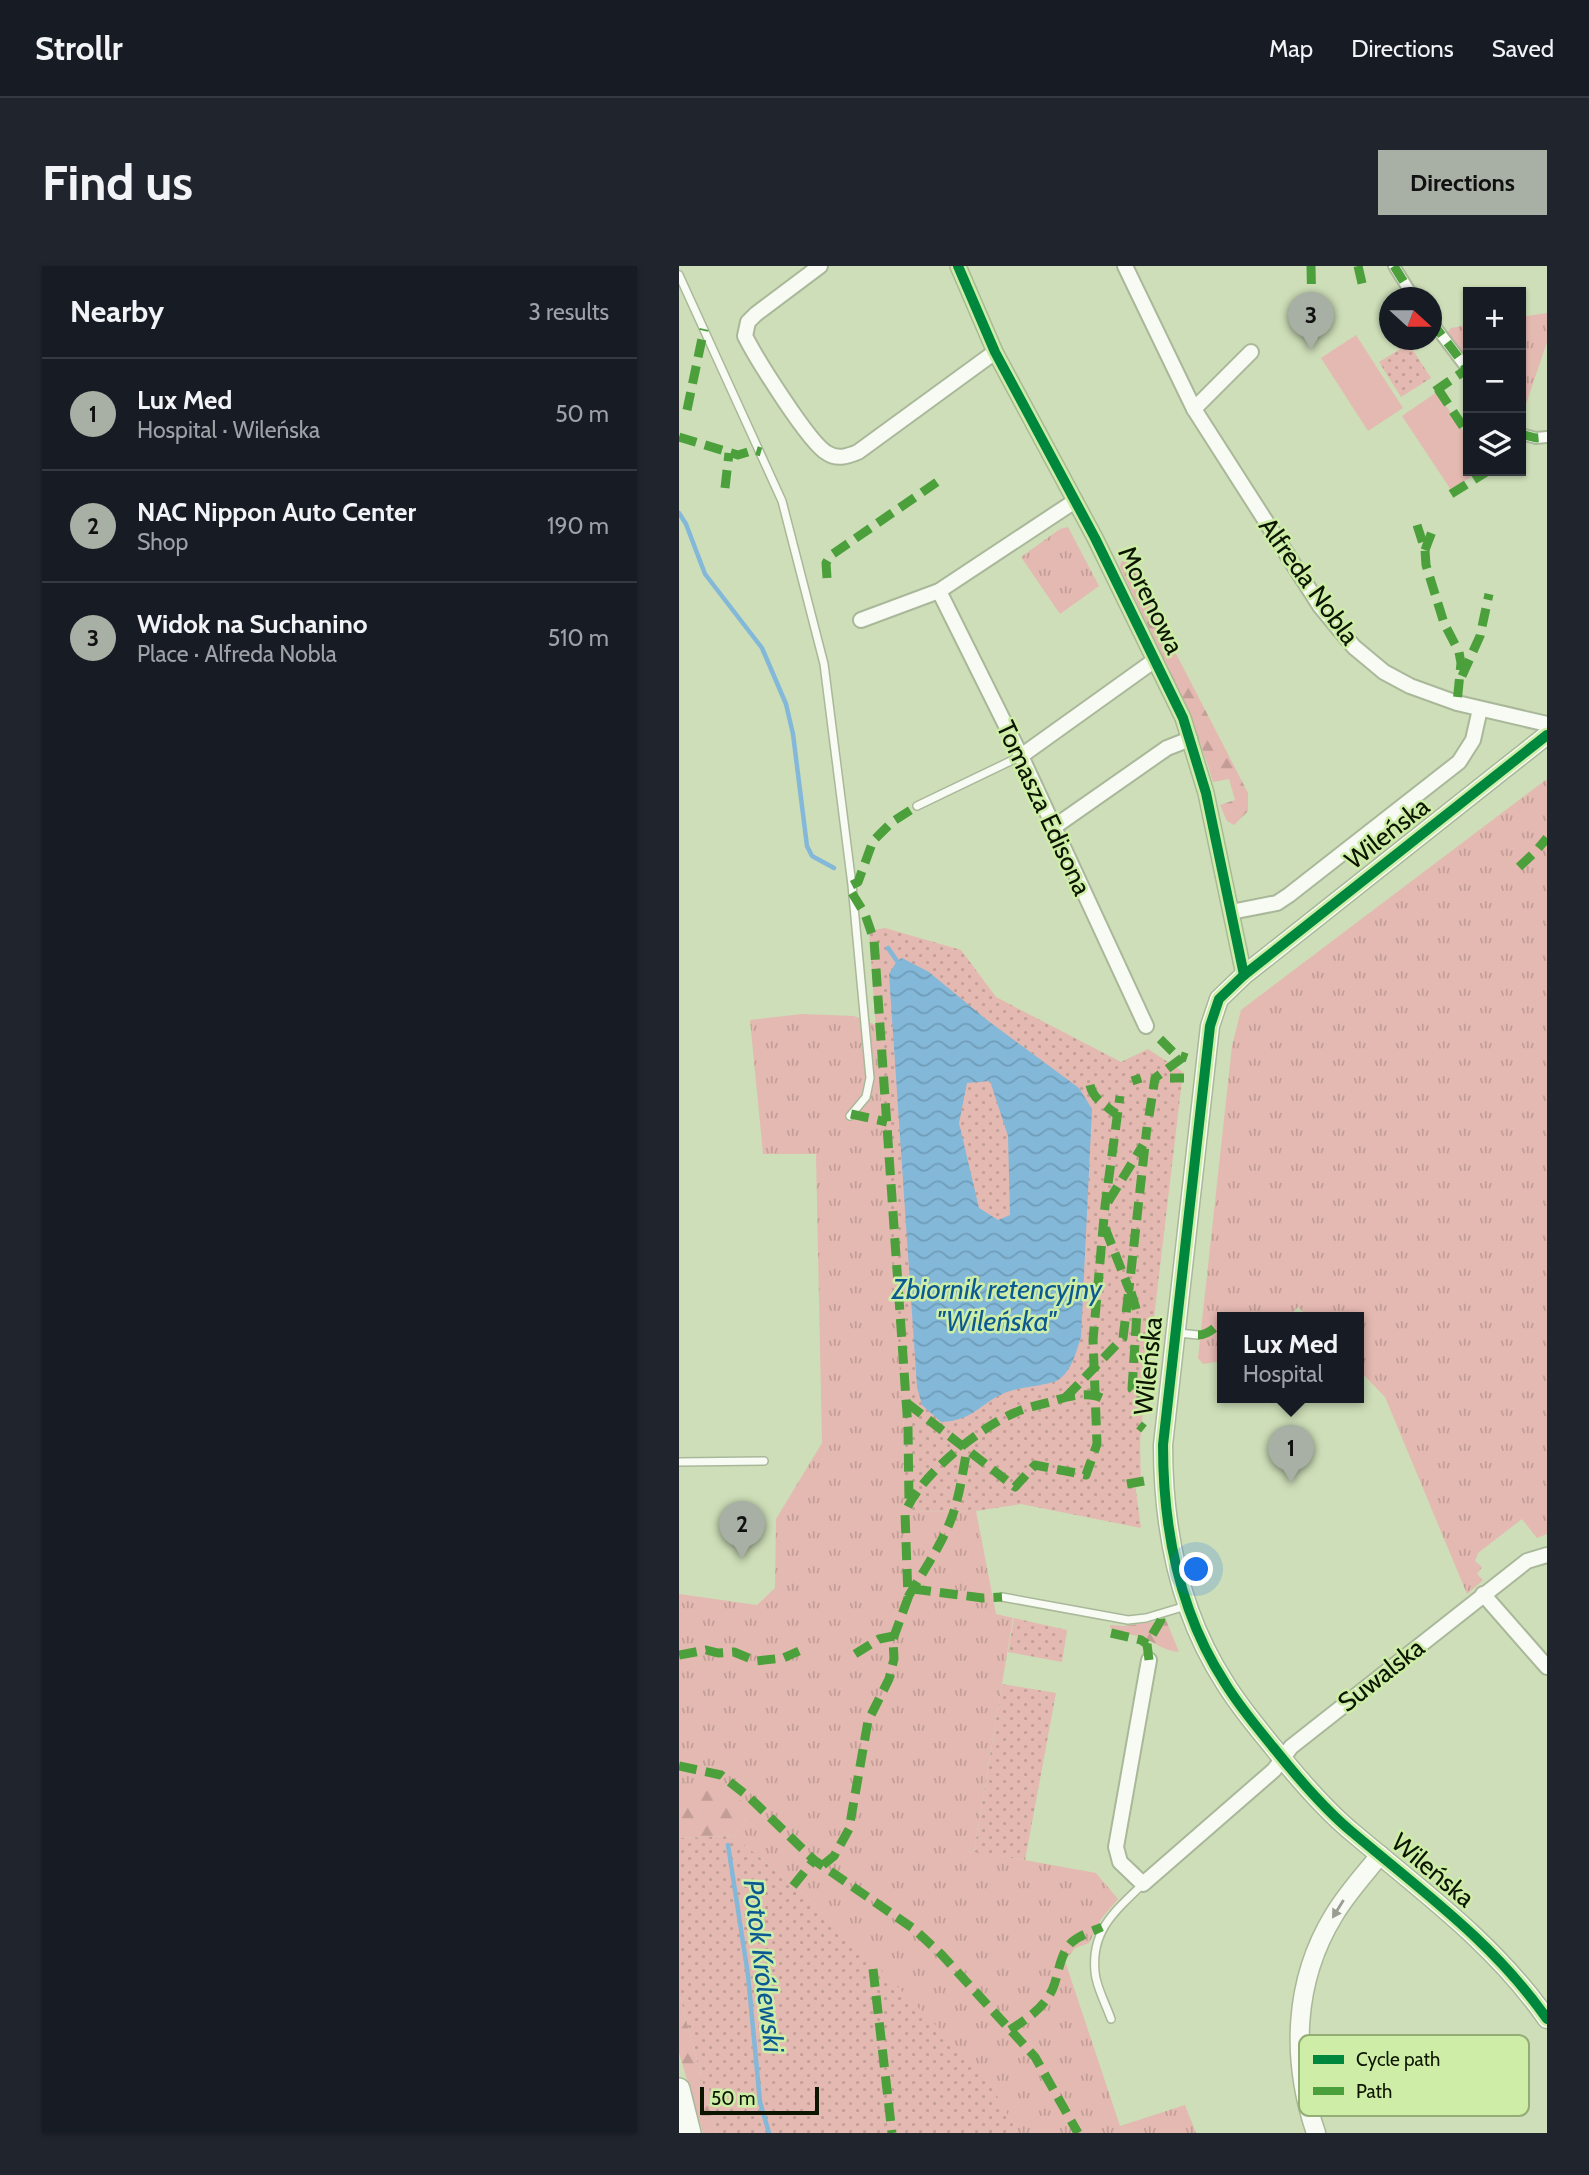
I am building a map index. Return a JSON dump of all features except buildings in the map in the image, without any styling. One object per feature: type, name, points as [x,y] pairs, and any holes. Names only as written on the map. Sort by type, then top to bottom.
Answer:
[{"type":"main road","points":[[679,2089],[690,2133]]},
{"type":"street","points":[[820,266],[756,314],[748,322],[745,336],[808,433],[827,453],[838,457],[858,452],[995,352]]},
{"type":"street","name":"Morenowa","points":[[958,266],[995,352],[1075,501],[1171,691],[1190,739],[1206,793],[1244,975]]},
{"type":"street","name":"Alfreda Nobla","points":[[1125,266],[1194,409],[1313,596],[1354,647],[1384,672],[1410,686],[1480,709],[1547,724]]},
{"type":"street","points":[[1394,266],[1407,287]]},
{"type":"street","points":[[1442,336],[1463,363]]},
{"type":"street","points":[[1194,409],[1251,352]]},
{"type":"street","points":[[1526,435],[1547,438]]},
{"type":"street","points":[[861,620],[939,591],[1075,501]]},
{"type":"street","name":"Tomasza Edisona","points":[[939,591],[1021,756],[1146,1026]]},
{"type":"street","points":[[1021,756],[1155,660]]},
{"type":"street","name":"Wileńska","points":[[1231,912],[1263,907],[1283,899],[1459,762],[1473,740],[1480,709]]},
{"type":"street","name":"Wileńska","points":[[1547,735],[1244,975],[1219,999],[1210,1027],[1163,1435],[1164,1497],[1171,1547],[1187,1606],[1203,1645],[1224,1683],[1282,1758],[1349,1830],[1432,1896],[1493,1953],[1531,1996],[1547,2020]]},
{"type":"street","points":[[1054,827],[1167,748],[1190,739]]},
{"type":"street","name":"Suwalska","points":[[1143,1884],[1274,1769],[1291,1747],[1527,1561],[1547,1555]]},
{"type":"street","points":[[1483,1594],[1547,1667]]},
{"type":"street","points":[[1143,1884],[1120,1862],[1116,1847],[1149,1660]]},
{"type":"street","points":[[1300,2035],[1301,2007],[1318,1946],[1349,1892],[1380,1855]]},
{"type":"street","points":[[1311,2116],[1316,2133]]},
{"type":"lane","points":[[679,275],[782,501],[824,664],[852,885],[870,1078],[866,1097],[850,1116]]},
{"type":"lane","points":[[917,806],[1021,756]]},
{"type":"lane","points":[[1174,1332],[1198,1335]]},
{"type":"lane","points":[[679,1462],[764,1461]]},
{"type":"lane","points":[[1002,1597],[1128,1620],[1146,1618],[1187,1606]]},
{"type":"lane","points":[[1111,2018],[1095,1973],[1096,1940],[1108,1920],[1143,1884]]},
{"type":"green space","points":[[1547,313],[1547,342],[1526,404],[1526,350],[1526,316]]},
{"type":"green space","points":[[1463,326],[1463,354],[1448,332],[1451,328]]},
{"type":"green space","points":[[1356,335],[1403,408],[1368,431],[1321,358]]},
{"type":"green space","points":[[1399,350],[1413,350],[1431,378],[1401,397],[1379,362]]},
{"type":"green space","points":[[1437,392],[1463,431],[1463,476],[1472,476],[1451,490],[1402,416]]},
{"type":"green space","points":[[1068,527],[1099,586],[1060,614],[1021,557],[1060,529]]},
{"type":"green space","points":[[1126,559],[1132,562],[1140,575],[1137,578],[1248,793],[1248,811],[1234,825],[1227,821],[1220,805],[1235,800],[1229,779],[1213,782],[1183,700],[1120,567],[1121,562]]},
{"type":"green space","points":[[1547,779],[1547,1534],[1537,1538],[1522,1519],[1478,1553],[1475,1561],[1482,1567],[1477,1574],[1483,1580],[1467,1594],[1385,1397],[1364,1375],[1364,1312],[1303,1312],[1298,1307],[1294,1312],[1217,1312],[1217,1362],[1203,1364],[1198,1358],[1232,1046],[1241,1010]]},
{"type":"green space","points":[[885,928],[961,950],[996,997],[1121,1062],[1148,1049],[1183,1072],[1143,1411],[1140,1442],[1141,1483],[1135,1484],[1141,1528],[1021,1504],[976,1511],[906,1512],[904,1431],[869,931]]},
{"type":"green space","points":[[802,1014],[854,1016],[876,1025],[904,1431],[906,1512],[976,1511],[996,1614],[1013,1618],[974,1851],[1096,1873],[1118,1899],[1101,1919],[1089,1943],[1075,1948],[1065,1961],[1120,2126],[1185,2105],[1196,2133],[1018,2133],[983,2073],[805,1895],[734,1836],[747,1818],[698,1786],[679,1781],[679,1594],[757,1605],[775,1588],[776,1519],[822,1443],[816,1154],[763,1154],[750,1020]]},
{"type":"green space","points":[[1014,1618],[1067,1630],[1062,1662],[1008,1652]]},
{"type":"green space","points":[[1166,1620],[1179,1652],[1146,1639],[1115,1632],[1110,1625],[1124,1626]]},
{"type":"green space","points":[[1002,1684],[1056,1693],[1025,1860],[974,1852]]},
{"type":"green space","points":[[679,1781],[733,1795],[749,1808],[747,1818],[734,1836],[679,1838]]},
{"type":"green space","points":[[734,1836],[805,1895],[984,2073],[1018,2133],[716,2133],[679,1992],[679,1838]]},
{"type":"green space","points":[[679,1992],[716,2133],[703,2133],[679,2053]]},
{"type":"water","name":"Zbiornik retencyjny \"Wileńska\"","points":[[902,958],[929,972],[987,1020],[1079,1088],[1092,1109],[1081,1337],[1073,1361],[1067,1372],[1058,1380],[1010,1391],[953,1421],[941,1422],[922,1405],[917,1387],[889,974]],"holes":[[[990,1081],[1008,1136],[1010,1215],[998,1220],[979,1208],[959,1123],[967,1083]]]},
{"type":"waterway","name":"Potok Królewski","points":[[679,513],[686,524],[705,574],[762,648],[786,704],[793,734],[807,846],[812,856],[834,868]]},
{"type":"waterway","name":"Potok Królewski","points":[[888,948],[897,961]]},
{"type":"waterway","name":"Potok Królewski","points":[[728,1845],[748,1975],[760,2102],[769,2133]]},
{"type":"marked path","points":[[1311,266],[1315,345]]},
{"type":"marked path","points":[[1358,266],[1364,292]]},
{"type":"marked path","points":[[1394,266],[1407,287]]},
{"type":"marked path","points":[[687,410],[704,329]]},
{"type":"marked path","points":[[1442,336],[1463,363]]},
{"type":"marked path","points":[[1435,391],[1463,372]]},
{"type":"marked path","points":[[1438,389],[1463,426]]},
{"type":"marked path","points":[[1526,435],[1547,437]]},
{"type":"marked path","points":[[679,437],[738,455],[754,450],[761,452]]},
{"type":"marked path","points":[[725,488],[729,453]]},
{"type":"marked path","points":[[1451,494],[1480,476]]},
{"type":"marked path","points":[[827,578],[826,563],[830,556],[937,482]]},
{"type":"marked path","points":[[1417,525],[1444,623],[1459,652],[1461,663],[1457,703]]},
{"type":"marked path","points":[[1425,550],[1433,529]]},
{"type":"marked path","points":[[1462,676],[1480,636],[1489,594]]},
{"type":"marked path","points":[[852,885],[858,882],[873,841],[892,822],[917,806]]},
{"type":"marked path","points":[[1519,867],[1547,838]]},
{"type":"marked path","points":[[852,893],[865,914],[874,940],[908,1428],[909,1502]]},
{"type":"marked path","points":[[1160,1039],[1175,1054],[1187,1058]]},
{"type":"marked path","points":[[1149,1116],[1155,1078],[1182,1058]]},
{"type":"marked path","points":[[1132,1081],[1141,1078]]},
{"type":"marked path","points":[[1170,1078],[1184,1078]]},
{"type":"marked path","points":[[1090,1085],[1097,1098],[1116,1114]]},
{"type":"marked path","points":[[907,1403],[1015,1487],[1035,1465],[1086,1475],[1097,1444],[1093,1340],[1105,1206],[1120,1096]]},
{"type":"marked path","points":[[851,1114],[887,1122]]},
{"type":"marked path","points":[[1105,1228],[1129,1289],[1147,1127]]},
{"type":"marked path","points":[[1108,1202],[1143,1145]]},
{"type":"marked path","points":[[1066,1397],[1123,1338],[1129,1289]]},
{"type":"marked path","points":[[1131,1292],[1137,1312],[1132,1389],[1147,1404]]},
{"type":"marked path","points":[[1198,1335],[1209,1332],[1217,1325]]},
{"type":"marked path","points":[[823,1865],[834,1856],[849,1829],[868,1721],[889,1679],[894,1659],[893,1639],[908,1598],[905,1513],[912,1499],[936,1469],[968,1441],[1000,1420],[1023,1410],[1069,1397],[1090,1395],[1102,1398]]},
{"type":"marked path","points":[[1139,1425],[1144,1429]]},
{"type":"marked path","points":[[908,1597],[949,1525],[958,1498],[967,1449]]},
{"type":"marked path","points":[[1127,1484],[1144,1481]]},
{"type":"marked path","points":[[913,1589],[983,1598],[1002,1597]]},
{"type":"marked path","points":[[1149,1660],[1147,1644],[1161,1620],[1160,1613]]},
{"type":"marked path","points":[[1111,1633],[1147,1644]]},
{"type":"marked path","points":[[855,1654],[879,1639],[894,1636]]},
{"type":"marked path","points":[[679,1655],[706,1650],[718,1653],[734,1652],[756,1661],[783,1658],[799,1651]]},
{"type":"marked path","points":[[679,1766],[721,1775],[750,1798],[814,1860],[914,1929],[941,1954],[1035,2057],[1078,2133]]},
{"type":"marked path","points":[[793,1886],[814,1860]]},
{"type":"marked path","points":[[1010,2030],[1029,2017],[1045,2001],[1053,1988],[1065,1952],[1072,1942],[1102,1927]]},
{"type":"marked path","points":[[873,1969],[892,2133]]},
{"type":"cycle path","points":[[958,266],[995,352],[1095,538],[1183,718],[1206,793],[1244,975]]},
{"type":"cycle path","points":[[1547,735],[1244,975],[1219,999],[1210,1026],[1163,1445],[1170,1538],[1185,1599],[1209,1656],[1230,1691],[1301,1781],[1341,1823],[1481,1942],[1527,1992],[1547,2019]]},
{"type":"place","name":"Widok na Suchanino","points":[[1311,350]]},
{"type":"place","name":"Lux Med","points":[[1291,1483]]},
{"type":"place","name":"NAC Nippon Auto Center","points":[[742,1559]]}]
